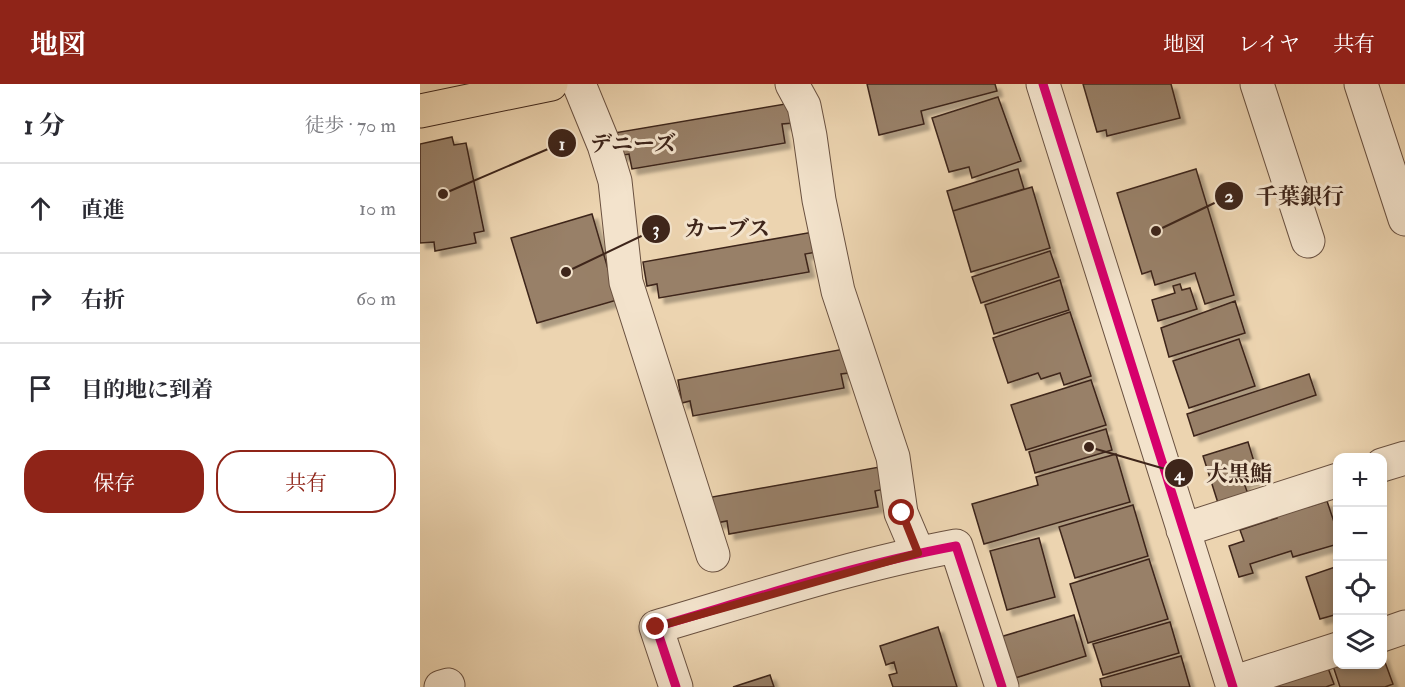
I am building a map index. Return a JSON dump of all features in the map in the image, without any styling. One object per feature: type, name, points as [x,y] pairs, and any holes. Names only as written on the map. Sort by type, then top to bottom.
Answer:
[{"type":"main road","points":[[420,111],[551,84]]},
{"type":"street","points":[[579,84],[604,145],[615,181],[626,282],[713,555]]},
{"type":"street","points":[[792,84],[804,106],[819,200],[838,291],[893,457],[902,513],[918,553]]},
{"type":"street","points":[[1043,84],[1232,685],[1333,651]]},
{"type":"street","points":[[1257,84],[1308,241]]},
{"type":"street","points":[[1361,84],[1405,219]]},
{"type":"street","points":[[1387,464],[1405,458]]},
{"type":"street","points":[[1183,530],[1333,482]]},
{"type":"street","points":[[676,687],[656,627],[918,553],[956,546],[1002,687]]},
{"type":"street","points":[[1387,634],[1405,627]]},
{"type":"building","points":[[867,84],[995,84],[997,91],[921,111],[924,124],[879,135]]},
{"type":"building","points":[[1083,84],[1171,84],[1180,118],[1107,136],[1106,130],[1097,132]]},
{"type":"building","points":[[998,97],[1021,161],[972,178],[969,167],[949,172],[932,118]]},
{"type":"building","points":[[791,103],[794,123],[782,124],[785,143],[632,169],[629,154],[618,156],[614,133]]},
{"type":"building","points":[[452,137],[454,145],[466,143],[484,231],[474,233],[476,243],[435,251],[434,242],[420,243],[420,144]]},
{"type":"building","points":[[1018,169],[1024,189],[953,211],[947,191]]},
{"type":"building","points":[[1196,169],[1234,295],[1205,304],[1195,273],[1155,285],[1151,271],[1142,274],[1117,193]]},
{"type":"building","points":[[1032,187],[1050,248],[971,272],[953,211]]},
{"type":"building","points":[[592,214],[617,300],[537,323],[511,238]]},
{"type":"building","points":[[813,232],[817,252],[805,254],[809,272],[659,298],[657,284],[647,286],[643,262]]},
{"type":"building","points":[[1050,251],[1059,277],[981,303],[972,277]]},
{"type":"building","points":[[1060,280],[1069,310],[994,334],[985,305]]},
{"type":"building","points":[[1180,284],[1182,290],[1190,288],[1197,309],[1158,321],[1152,300],[1175,293],[1173,286]]},
{"type":"building","points":[[1235,301],[1245,333],[1169,357],[1161,328]]},
{"type":"building","points":[[1070,312],[1091,376],[1064,385],[1060,373],[1041,379],[1038,373],[1008,383],[993,338]]},
{"type":"building","points":[[1239,339],[1255,386],[1189,408],[1173,361]]},
{"type":"building","points":[[844,349],[849,373],[841,374],[844,388],[693,416],[690,401],[682,403],[678,380]]},
{"type":"building","points":[[1309,374],[1316,395],[1194,436],[1187,414]]},
{"type":"building","points":[[1091,380],[1106,425],[1026,450],[1011,405]]},
{"type":"building","points":[[1106,429],[1112,450],[1035,473],[1029,452]]},
{"type":"building","points":[[1248,442],[1259,478],[1244,483],[1248,494],[1218,503],[1203,456]]},
{"type":"building","points":[[1116,454],[1130,502],[984,544],[972,504],[1038,485],[1036,477]]},
{"type":"building","points":[[885,466],[889,488],[875,491],[878,507],[729,534],[727,521],[716,523],[712,497]]},
{"type":"building","points":[[1327,501],[1333,519],[1333,545],[1293,557],[1291,551],[1250,564],[1253,573],[1239,577],[1229,546],[1244,541],[1240,530],[1277,518],[1273,506],[1308,507]]},
{"type":"building","points":[[1133,505],[1148,556],[1075,578],[1059,527]]},
{"type":"building","points":[[1039,538],[1055,597],[1007,610],[990,551]]},
{"type":"building","points":[[1149,559],[1168,619],[1088,643],[1070,584]]},
{"type":"building","points":[[1333,568],[1333,615],[1320,619],[1306,577]]},
{"type":"building","points":[[1074,615],[1086,656],[1012,679],[1000,637]]},
{"type":"building","points":[[1170,622],[1179,653],[1103,675],[1093,644]]},
{"type":"building","points":[[938,627],[957,687],[893,687],[889,675],[897,673],[894,662],[886,665],[880,646]]},
{"type":"building","points":[[1181,656],[1190,687],[1102,687],[1100,679]]},
{"type":"building","points":[[1325,660],[1334,684],[1326,687],[1275,687],[1272,680]]},
{"type":"building","points":[[1387,668],[1393,684],[1385,687],[1340,687],[1334,669]]},
{"type":"building","points":[[770,675],[774,687],[733,687]]},
{"type":"cycle path","points":[[1043,84],[1233,687]]},
{"type":"cycle path","points":[[676,687],[656,627],[842,572],[956,546],[1002,687]]},
{"type":"place","name":"デニーズ","points":[[443,194]]},
{"type":"place","name":"千葉銀行","points":[[1156,231]]},
{"type":"place","name":"カーブス","points":[[566,272]]},
{"type":"place","name":"大黒鮨","points":[[1089,447]]},
{"type":"route","points":[[656,627],[918,553],[902,513]]}]
